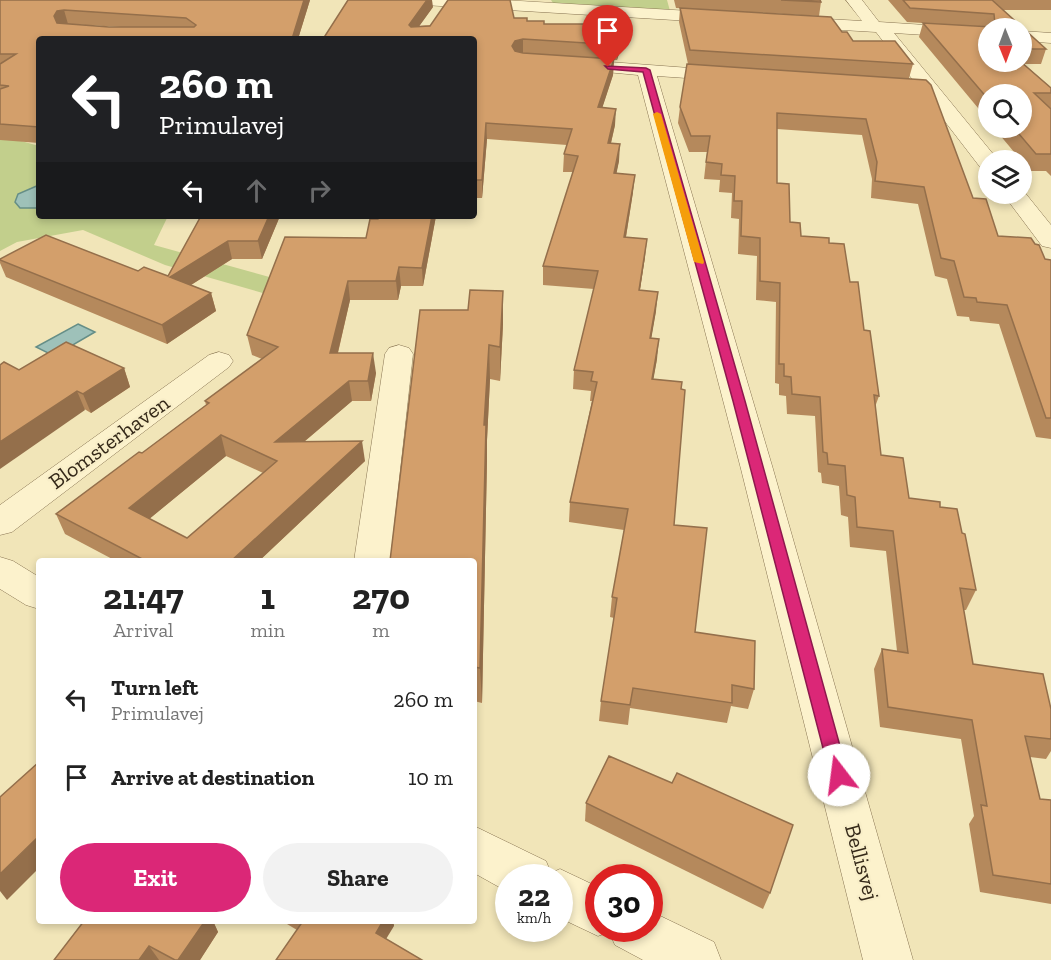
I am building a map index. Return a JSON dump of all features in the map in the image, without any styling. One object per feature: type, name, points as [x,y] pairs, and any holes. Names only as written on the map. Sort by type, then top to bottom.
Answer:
[{"type":"street","points":[[423,0],[744,20]]},
{"type":"street","points":[[854,0],[978,150]]},
{"type":"street","points":[[434,20],[448,2]]},
{"type":"street","points":[[779,22],[978,33]]},
{"type":"street","points":[[1032,38],[1047,41]]},
{"type":"street","points":[[556,64],[745,76]]},
{"type":"street","name":"Bellisvej","points":[[646,70],[748,435],[888,960]]},
{"type":"street","points":[[906,87],[929,88]]},
{"type":"street","points":[[1022,204],[1051,241]]},
{"type":"street","points":[[372,558],[399,354]]},
{"type":"street","name":"Blomsterhaven","points":[[0,523],[219,361]]},
{"type":"street","points":[[0,572],[36,594]]},
{"type":"street","points":[[477,850],[503,864]]},
{"type":"street","points":[[660,942],[696,960]]},
{"type":"green space","points":[[551,0],[667,0],[670,11],[553,3]]},
{"type":"green space","points":[[0,135],[36,145],[36,219],[167,219],[154,245],[302,286],[294,302],[165,265],[83,230],[17,242],[0,251]]},
{"type":"water","points":[[36,186],[36,208],[20,208],[15,202],[18,194]]},
{"type":"water","points":[[78,324],[95,332],[54,356],[36,347]]},
{"type":"building","points":[[0,0],[304,0],[293,36],[36,36],[36,127],[0,124],[0,89],[9,86],[0,85],[0,64],[16,54],[0,54]],"holes":[[[64,10],[186,18],[196,25],[194,27],[109,27],[57,23],[54,16],[57,11]]]},
{"type":"building","points":[[348,0],[427,0],[409,25],[411,27],[430,26],[448,0],[510,0],[514,18],[544,21],[544,24],[625,24],[618,45],[523,39],[515,41],[512,46],[515,51],[523,53],[614,59],[598,107],[616,109],[608,143],[620,144],[614,173],[635,175],[624,237],[647,239],[639,290],[658,292],[650,338],[659,339],[652,379],[682,382],[681,389],[685,390],[674,525],[707,528],[695,632],[755,641],[754,689],[732,685],[732,703],[633,688],[630,705],[601,701],[617,598],[612,597],[628,509],[570,502],[597,382],[591,381],[593,372],[574,370],[598,271],[543,266],[578,156],[564,154],[572,129],[486,123],[482,180],[477,180],[477,36],[325,36]]},
{"type":"building","points":[[781,0],[820,0],[821,2]]},
{"type":"building","points":[[903,0],[992,0],[1012,18],[994,18],[994,14],[910,8]]},
{"type":"building","points":[[680,8],[831,17],[842,32],[847,32],[853,41],[895,41],[913,64],[690,50]]},
{"type":"building","points":[[923,23],[978,26],[978,72],[1032,72],[1051,88],[1051,93],[1034,93],[1051,109],[1051,154],[1036,154],[1022,138],[1032,138],[1032,84],[978,84],[978,87]]},
{"type":"building","points":[[1032,36],[1046,49],[1032,49]]},
{"type":"building","points":[[687,64],[926,80],[931,85],[973,198],[978,198],[978,204],[988,204],[998,236],[1031,238],[1035,244],[1039,245],[1045,259],[1051,260],[1051,418],[1046,418],[1007,305],[977,302],[976,298],[964,297],[954,261],[941,258],[924,187],[875,181],[877,162],[866,119],[777,113],[777,183],[789,184],[790,222],[800,223],[801,236],[829,238],[829,243],[844,244],[850,282],[858,282],[864,330],[870,331],[879,396],[874,395],[881,455],[903,458],[909,498],[940,502],[940,507],[957,509],[962,533],[965,534],[976,590],[960,588],[973,664],[1043,674],[1051,709],[1051,739],[1025,736],[1040,799],[1051,800],[1051,884],[993,875],[981,805],[987,806],[972,720],[888,707],[882,649],[908,653],[893,531],[857,527],[855,497],[847,495],[845,466],[828,464],[827,453],[823,452],[820,397],[792,394],[791,377],[784,376],[784,364],[779,364],[780,283],[760,281],[760,238],[741,236],[742,201],[734,201],[735,176],[721,175],[722,164],[706,162],[710,136],[691,136],[680,107]]},
{"type":"building","points":[[199,219],[268,219],[258,241],[228,241],[170,277],[211,293],[162,325],[0,259],[46,235],[138,271],[144,267],[168,276]]},
{"type":"building","points":[[370,219],[431,219],[422,268],[399,267],[396,281],[348,281],[330,353],[373,353],[368,381],[349,381],[275,442],[362,441],[234,558],[140,558],[56,514],[209,403],[205,401],[278,347],[247,335],[285,237],[366,238]],"holes":[[[221,435],[277,461],[187,538],[129,508]]]},
{"type":"building","points":[[470,290],[503,291],[500,347],[489,345],[484,425],[486,425],[480,668],[477,668],[477,558],[390,558],[420,310],[468,310]]},
{"type":"building","points":[[66,342],[124,368],[83,394],[77,391],[0,442],[0,365],[4,362],[19,370]]},
{"type":"building","points":[[609,756],[672,783],[677,773],[793,825],[770,893],[586,803]]},
{"type":"building","points":[[36,765],[36,839],[0,874],[0,797]]},
{"type":"building","points":[[82,924],[203,924],[178,960],[149,946],[139,960],[54,960]]},
{"type":"building","points":[[301,924],[381,924],[376,933],[422,960],[276,960]]},
{"type":"slow traffic","points":[[657,114],[699,262]]},
{"type":"route","points":[[608,67],[646,70],[645,74],[739,401],[839,775]]}]
